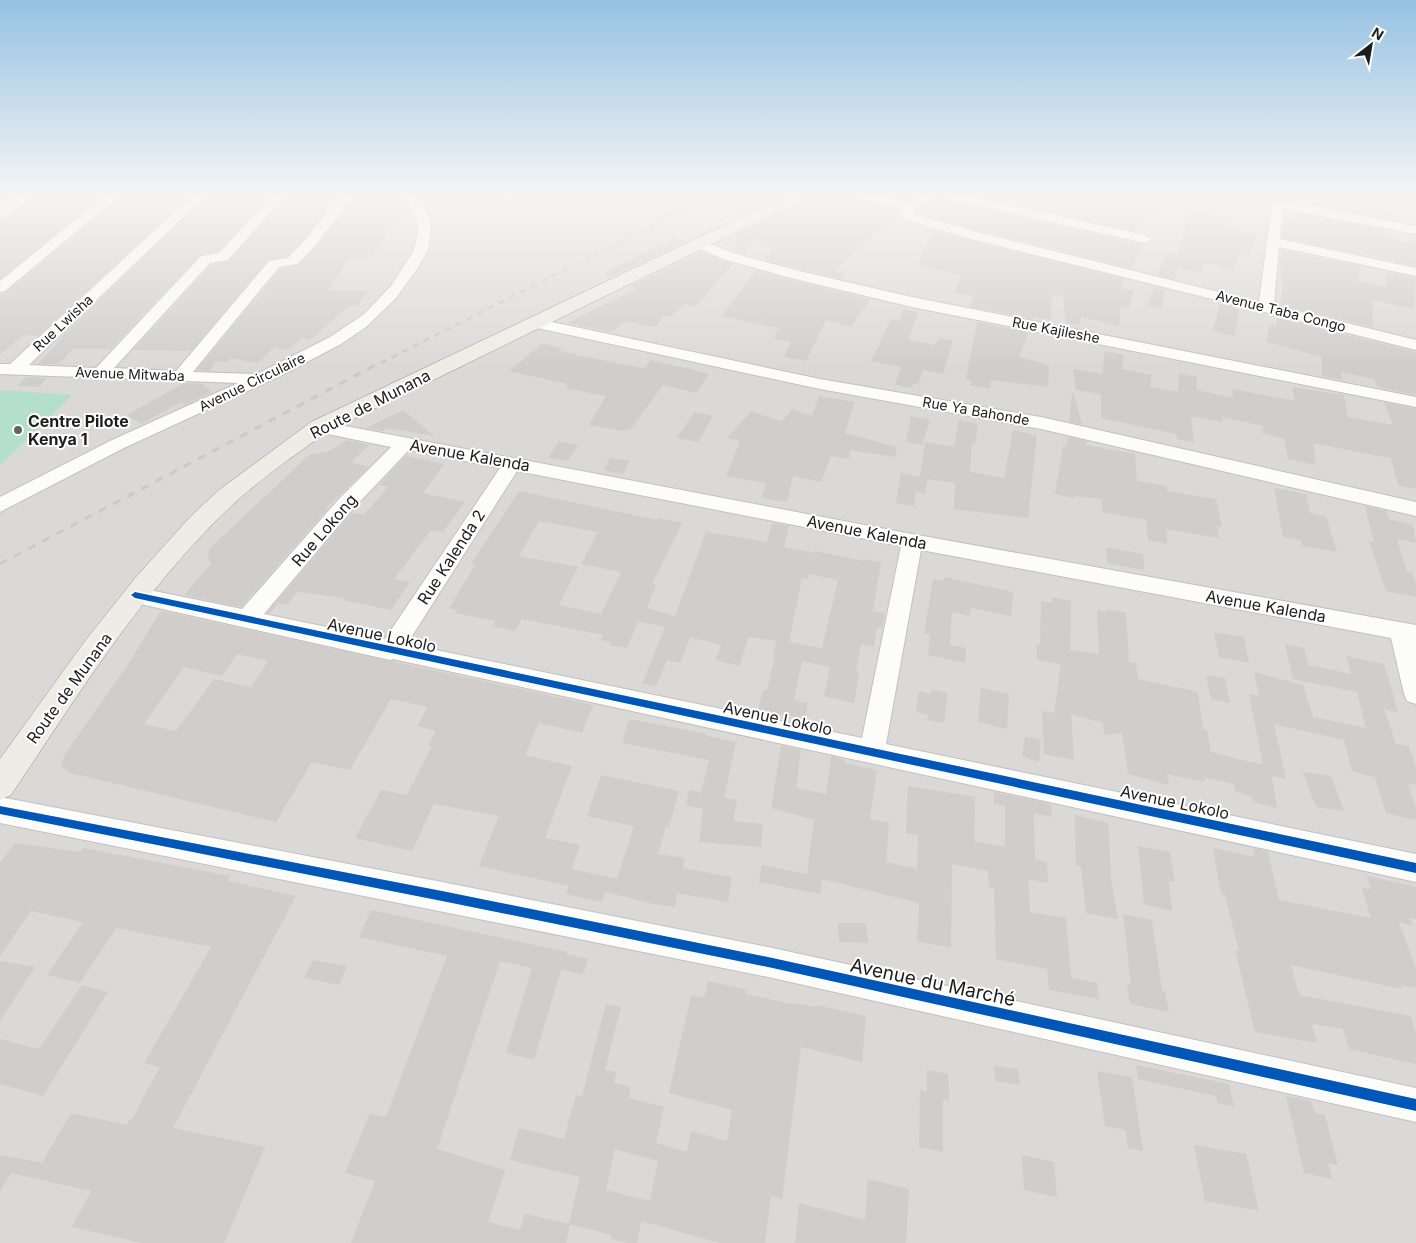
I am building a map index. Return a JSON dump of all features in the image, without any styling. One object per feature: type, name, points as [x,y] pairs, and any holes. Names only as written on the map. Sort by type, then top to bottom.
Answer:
[{"type":"main road","name":"Route de Munana","points":[[0,785],[135,595],[201,520],[259,470],[319,427],[533,322],[681,253]]},
{"type":"street","points":[[0,288],[43,253]]},
{"type":"street","name":"Rue Lwisha","points":[[7,369],[136,253]]},
{"type":"street","points":[[103,370],[206,259],[223,257],[227,253]]},
{"type":"street","points":[[180,377],[274,264],[292,261],[300,253]]},
{"type":"street","name":"Avenue Circulaire","points":[[0,505],[116,445],[261,380],[353,329],[369,318],[389,298],[419,253]]},
{"type":"street","name":"Rue Kajileshe","points":[[721,253],[770,268],[912,302],[1416,402]]},
{"type":"street","name":"Avenue Taba Congo","points":[[1047,253],[1266,306],[1416,345]]},
{"type":"street","points":[[1266,306],[1273,253]]},
{"type":"street","points":[[1326,253],[1416,272]]},
{"type":"street","name":"Rue Ya Bahonde","points":[[533,322],[820,384],[1042,423],[1416,509]]},
{"type":"street","name":"Avenue Mitwaba","points":[[7,369],[261,380]]},
{"type":"street","name":"Avenue Kalenda","points":[[319,427],[912,541],[1409,632]]},
{"type":"street","name":"Rue Lokong","points":[[246,619],[345,505],[404,444]]},
{"type":"street","name":"Rue Kalenda 2","points":[[390,651],[513,463]]},
{"type":"street","points":[[872,751],[912,541]]},
{"type":"street","name":"Avenue Lokolo","points":[[135,595],[390,651],[872,751],[1416,868]]},
{"type":"street","points":[[1409,632],[1416,694]]},
{"type":"street","name":"Avenue du Marché","points":[[0,810],[768,962],[1416,1104]]},
{"type":"shaded area","points":[[0,253],[1416,253],[1416,1243],[0,1243]]},
{"type":"green space","name":"Centre Pilote Kenya 1","points":[[0,390],[72,395],[0,465]]},
{"type":"building","points":[[0,253],[32,253],[0,279]]},
{"type":"building","points":[[53,253],[127,253],[38,336],[24,335],[0,354],[0,294],[6,292]]},
{"type":"building","points":[[148,253],[209,253],[200,255],[111,349],[73,349],[59,364],[38,364],[63,337],[61,337]]},
{"type":"building","points":[[236,253],[290,253],[287,256],[268,260],[191,351],[133,350],[211,265],[229,261]]},
{"type":"building","points":[[310,253],[374,253],[371,258],[348,260],[329,290],[367,291],[358,306],[349,306],[310,340],[303,338],[286,350],[276,346],[257,363],[230,358],[227,362],[216,361],[210,371],[197,370],[280,269],[298,265]]},
{"type":"building","points":[[644,253],[661,253],[611,277],[604,274]]},
{"type":"building","points":[[699,253],[733,264],[695,307],[685,304],[670,317],[663,316],[655,327],[625,321],[612,332],[567,323],[636,289],[630,286]]},
{"type":"building","points":[[769,253],[854,253],[834,271],[846,274],[841,279],[764,260]]},
{"type":"building","points":[[923,253],[1020,253],[1125,279],[1121,288],[1134,291],[1129,309],[1121,307],[1119,326],[1082,317],[1080,325],[1066,323],[1063,295],[1052,296],[1051,320],[1035,317],[1034,319],[970,307],[973,296],[954,293],[962,275],[917,265]]},
{"type":"building","points":[[1070,253],[1139,253],[1131,268]]},
{"type":"building","points":[[1166,253],[1239,253],[1233,270],[1205,263],[1201,274],[1179,268],[1175,279],[1158,275]]},
{"type":"building","points":[[1282,253],[1296,253],[1359,266],[1358,281],[1387,287],[1386,272],[1416,278],[1414,309],[1372,300],[1373,327],[1280,305],[1283,287],[1280,259],[1282,259]]},
{"type":"building","points":[[1364,253],[1416,253],[1416,266]]},
{"type":"building","points":[[756,270],[870,299],[851,327],[826,320],[806,361],[784,357],[791,342],[774,338],[778,328],[722,316]]},
{"type":"building","points":[[1154,287],[1165,289],[1162,309],[1147,305]]},
{"type":"building","points":[[1220,303],[1237,307],[1236,309],[1239,310],[1235,336],[1213,331]]},
{"type":"building","points":[[904,309],[918,312],[908,340],[934,345],[940,338],[953,341],[943,374],[923,370],[918,384],[913,384],[912,388],[895,385],[901,367],[871,361],[891,319],[899,321]]},
{"type":"building","points":[[1278,318],[1416,352],[1416,395],[1378,387],[1374,379],[1341,372],[1342,380],[1322,376],[1322,357],[1267,342],[1269,325],[1276,326]]},
{"type":"building","points":[[977,322],[1029,332],[1019,357],[1049,365],[1048,387],[991,380],[990,389],[970,385],[972,380],[966,379]]},
{"type":"building","points":[[543,343],[562,349],[559,351],[644,369],[651,360],[709,374],[696,393],[663,385],[630,430],[627,429],[625,431],[589,425],[606,396],[565,388],[568,384],[509,371]]},
{"type":"building","points":[[1105,351],[1124,355],[1122,369],[1152,375],[1150,387],[1178,392],[1179,374],[1197,377],[1197,390],[1233,398],[1232,389],[1295,401],[1292,387],[1344,395],[1348,417],[1393,425],[1384,402],[1416,409],[1416,489],[1398,485],[1391,458],[1313,443],[1316,465],[1288,459],[1284,439],[1262,433],[1263,426],[1222,417],[1223,422],[1191,416],[1194,442],[1177,439],[1176,434],[1101,418],[1101,394],[1076,390],[1073,369],[1102,374]]},
{"type":"building","points":[[26,377],[47,378],[39,387],[18,386]]},
{"type":"building","points":[[184,383],[202,384],[212,392],[185,405],[181,402],[141,424],[127,415]]},
{"type":"building","points":[[1072,394],[1074,394],[1082,424],[1069,422]]},
{"type":"building","points":[[819,396],[854,402],[845,433],[897,447],[895,457],[850,450],[849,459],[831,456],[821,482],[793,476],[787,502],[762,498],[766,483],[726,476],[740,441],[727,438],[751,411],[779,421],[783,420],[792,409],[812,416]]},
{"type":"building","points":[[403,410],[434,436],[387,428],[383,431],[366,428]]},
{"type":"building","points":[[694,412],[713,416],[698,442],[677,438]]},
{"type":"building","points":[[911,416],[930,420],[922,445],[906,442]]},
{"type":"building","points":[[959,420],[978,424],[975,444],[972,443],[970,472],[1004,478],[1013,430],[1037,436],[1028,518],[954,509],[955,483],[928,479],[925,494],[916,492],[914,506],[896,503],[901,473],[920,477],[925,442],[954,447]]},
{"type":"building","points":[[1068,437],[1086,441],[1086,445],[1135,454],[1137,481],[1167,486],[1167,491],[1216,499],[1222,527],[1217,526],[1219,538],[1166,529],[1167,544],[1148,540],[1146,520],[1102,512],[1102,499],[1075,496],[1073,498],[1055,494],[1063,446],[1066,447]]},
{"type":"building","points":[[347,440],[370,445],[351,462],[369,467],[326,508],[328,508],[241,607],[184,595],[211,564],[208,557],[210,548],[309,455],[330,451]]},
{"type":"building","points":[[559,441],[578,445],[568,461],[548,458]]},
{"type":"building","points":[[406,456],[444,464],[423,493],[465,502],[443,532],[431,530],[394,579],[410,582],[391,610],[343,600],[345,598],[297,592],[287,605],[278,603],[270,613],[267,613],[352,513],[364,515],[388,487],[379,485]]},
{"type":"building","points":[[610,458],[630,461],[623,474],[603,470]]},
{"type":"building","points":[[1274,488],[1306,494],[1310,513],[1326,517],[1337,552],[1302,546],[1301,540],[1283,537]]},
{"type":"building","points":[[519,491],[657,520],[658,518],[682,523],[652,584],[656,585],[647,608],[675,616],[706,532],[767,542],[772,523],[789,526],[784,547],[864,561],[864,559],[881,562],[873,611],[885,613],[882,628],[877,627],[874,647],[861,644],[856,671],[859,672],[854,703],[824,696],[830,667],[802,661],[794,700],[808,703],[805,719],[758,710],[763,690],[767,690],[775,656],[773,656],[776,641],[749,637],[739,666],[716,660],[721,645],[690,637],[680,663],[667,660],[656,686],[642,684],[665,627],[638,621],[627,648],[609,645],[611,642],[601,640],[603,635],[522,619],[515,631],[493,626],[495,621],[455,613],[457,610],[449,608],[475,565],[471,564]],"holes":[[[539,521],[598,532],[581,564],[621,572],[601,614],[559,605],[578,567],[519,556]],[[809,574],[838,580],[822,648],[789,642],[802,578],[808,579]]]},
{"type":"building","points":[[1365,506],[1386,511],[1389,519],[1413,525],[1416,543],[1397,539],[1407,572],[1412,573],[1416,583],[1416,597],[1386,591],[1369,541],[1374,542]]},
{"type":"building","points":[[1106,547],[1143,554],[1144,570],[1107,563]]},
{"type":"building","points":[[944,577],[1013,592],[1011,616],[971,608],[970,616],[952,612],[950,645],[966,648],[965,663],[928,655],[930,634],[924,633],[933,579],[944,581]]},
{"type":"building","points":[[1052,597],[1071,601],[1070,650],[1099,654],[1097,610],[1107,612],[1107,609],[1126,613],[1129,662],[1136,663],[1138,679],[1198,692],[1203,729],[1207,730],[1211,752],[1246,761],[1263,764],[1249,694],[1259,696],[1254,672],[1303,685],[1313,717],[1366,728],[1357,692],[1293,679],[1285,644],[1304,648],[1308,665],[1351,674],[1346,656],[1384,664],[1398,712],[1384,709],[1396,744],[1409,747],[1416,767],[1416,785],[1408,784],[1416,809],[1416,820],[1386,813],[1375,777],[1352,771],[1344,740],[1274,724],[1286,779],[1272,776],[1277,808],[1253,802],[1253,797],[1236,792],[1234,784],[1204,777],[1205,782],[1167,774],[1169,785],[1128,774],[1122,733],[1104,735],[1103,723],[1071,714],[1074,760],[1044,754],[1042,711],[1054,713],[1061,664],[1037,660],[1036,644],[1040,645],[1041,601],[1052,603]]},
{"type":"building","points":[[160,612],[593,705],[582,733],[539,723],[525,755],[572,766],[545,838],[580,845],[572,869],[617,879],[634,826],[587,816],[601,775],[679,791],[669,827],[666,826],[658,854],[685,858],[683,868],[732,877],[728,902],[677,893],[675,907],[605,892],[602,902],[566,894],[569,886],[479,866],[499,816],[434,804],[412,851],[355,838],[381,790],[407,795],[432,746],[428,745],[436,731],[417,726],[428,707],[391,699],[350,770],[312,762],[276,822],[71,773],[61,767],[65,754],[129,663]],"holes":[[[237,654],[268,661],[251,687],[214,679],[176,731],[144,724],[184,667],[222,676]]]},
{"type":"building","points":[[1214,632],[1244,637],[1249,663],[1219,657]]},
{"type":"building","points":[[1206,675],[1225,678],[1230,703],[1211,699]]},
{"type":"building","points":[[981,688],[1009,694],[1007,729],[978,722]]},
{"type":"building","points":[[932,689],[948,693],[944,723],[927,720],[928,715],[916,712],[919,691],[931,694]]},
{"type":"building","points":[[629,719],[707,734],[707,736],[736,742],[724,798],[737,800],[733,821],[763,824],[761,847],[699,842],[703,809],[686,805],[689,790],[701,793],[709,760],[622,743]]},
{"type":"building","points":[[1025,736],[1041,740],[1039,762],[1022,756]]},
{"type":"building","points":[[781,746],[801,750],[796,788],[826,794],[831,756],[845,760],[845,763],[877,770],[870,819],[889,823],[886,862],[917,869],[918,835],[906,833],[908,786],[975,797],[974,841],[1005,847],[1005,806],[994,804],[994,792],[1051,804],[1052,817],[1034,813],[1035,859],[1047,862],[1048,883],[1028,879],[1030,912],[1066,918],[1071,978],[1097,983],[1099,999],[1049,990],[1047,969],[996,959],[994,888],[989,887],[988,871],[952,864],[951,948],[917,941],[919,903],[822,879],[820,894],[759,882],[762,865],[807,874],[814,820],[771,808]]},
{"type":"building","points":[[1303,772],[1331,776],[1344,811],[1316,807]]},
{"type":"building","points":[[1075,815],[1108,823],[1111,878],[1118,919],[1086,913],[1081,867],[1076,865]]},
{"type":"building","points":[[15,843],[80,852],[83,848],[230,876],[228,881],[296,896],[173,1128],[265,1147],[224,1243],[142,1243],[72,1227],[91,1191],[11,1173],[0,1192],[0,1155],[42,1163],[71,1113],[127,1125],[160,1067],[144,1063],[211,947],[116,928],[80,983],[47,975],[83,922],[31,911],[0,956],[0,863]]},
{"type":"building","points":[[1138,846],[1170,852],[1175,882],[1169,881],[1172,911],[1144,904]]},
{"type":"building","points":[[1213,848],[1255,857],[1253,848],[1268,852],[1279,900],[1371,918],[1362,888],[1371,889],[1367,876],[1416,887],[1416,919],[1410,918],[1413,926],[1399,922],[1416,969],[1416,988],[1401,985],[1402,989],[1291,965],[1299,995],[1411,1016],[1416,1034],[1416,1064],[1349,1049],[1343,1029],[1312,1024],[1317,1043],[1255,1032],[1235,950],[1239,951],[1225,895],[1221,894]]},
{"type":"building","points":[[371,910],[567,952],[566,954],[588,959],[583,975],[561,969],[534,1060],[506,1053],[532,968],[500,961],[437,1149],[505,1170],[488,1222],[520,1230],[525,1214],[570,1224],[566,1243],[351,1243],[375,1181],[345,1173],[370,1113],[386,1117],[447,956],[359,937]]},
{"type":"building","points":[[1123,914],[1152,920],[1162,991],[1165,991],[1169,1012],[1130,1004],[1127,984],[1131,985]]},
{"type":"building","points":[[838,923],[866,923],[868,943],[839,942]]},
{"type":"building","points":[[313,960],[347,966],[339,985],[304,978]]},
{"type":"building","points":[[0,961],[35,967],[0,1021]]},
{"type":"building","points":[[708,981],[747,990],[746,994],[795,1005],[795,1003],[816,1007],[816,1005],[866,1016],[862,1062],[801,1047],[782,1199],[771,1196],[765,1243],[720,1243],[641,1221],[637,1243],[628,1243],[611,1239],[612,1235],[569,1224],[580,1177],[510,1160],[519,1128],[564,1139],[576,1095],[582,1096],[606,1004],[621,1007],[605,1070],[616,1072],[614,1083],[631,1087],[629,1098],[664,1107],[656,1143],[687,1152],[691,1131],[727,1141],[732,1110],[669,1093],[691,995],[704,998]],"holes":[[[615,1149],[658,1161],[650,1201],[606,1190]]]},
{"type":"building","points":[[82,985],[108,992],[43,1096],[0,1084],[0,1039],[39,1049]]},
{"type":"building","points":[[1136,1065],[1229,1084],[1234,1106],[1217,1103],[1216,1096],[1138,1079]]},
{"type":"building","points":[[994,1066],[1018,1069],[1020,1085],[996,1081]]},
{"type":"building","points":[[927,1070],[948,1074],[949,1101],[943,1099],[943,1152],[919,1147],[920,1090],[927,1092]]},
{"type":"building","points":[[1097,1071],[1132,1077],[1143,1151],[1128,1148],[1125,1130],[1105,1126]]},
{"type":"building","points":[[1286,1096],[1311,1101],[1315,1113],[1325,1115],[1338,1165],[1328,1163],[1332,1179],[1304,1173]]},
{"type":"building","points":[[1194,1145],[1246,1154],[1259,1211],[1205,1201]]},
{"type":"building","points":[[1022,1155],[1054,1162],[1057,1197],[1024,1190]]},
{"type":"building","points":[[868,1179],[909,1189],[906,1243],[795,1243],[799,1203],[865,1220]]},
{"type":"railway","points":[[381,363],[598,253]]},
{"type":"railway","points":[[0,564],[383,361]]},
{"type":"cycle path","points":[[135,595],[1416,868]]},
{"type":"cycle path","points":[[0,810],[768,962],[1416,1105]]},
{"type":"place","name":"Centre Pilote Kenya 1","points":[[18,430]]}]
